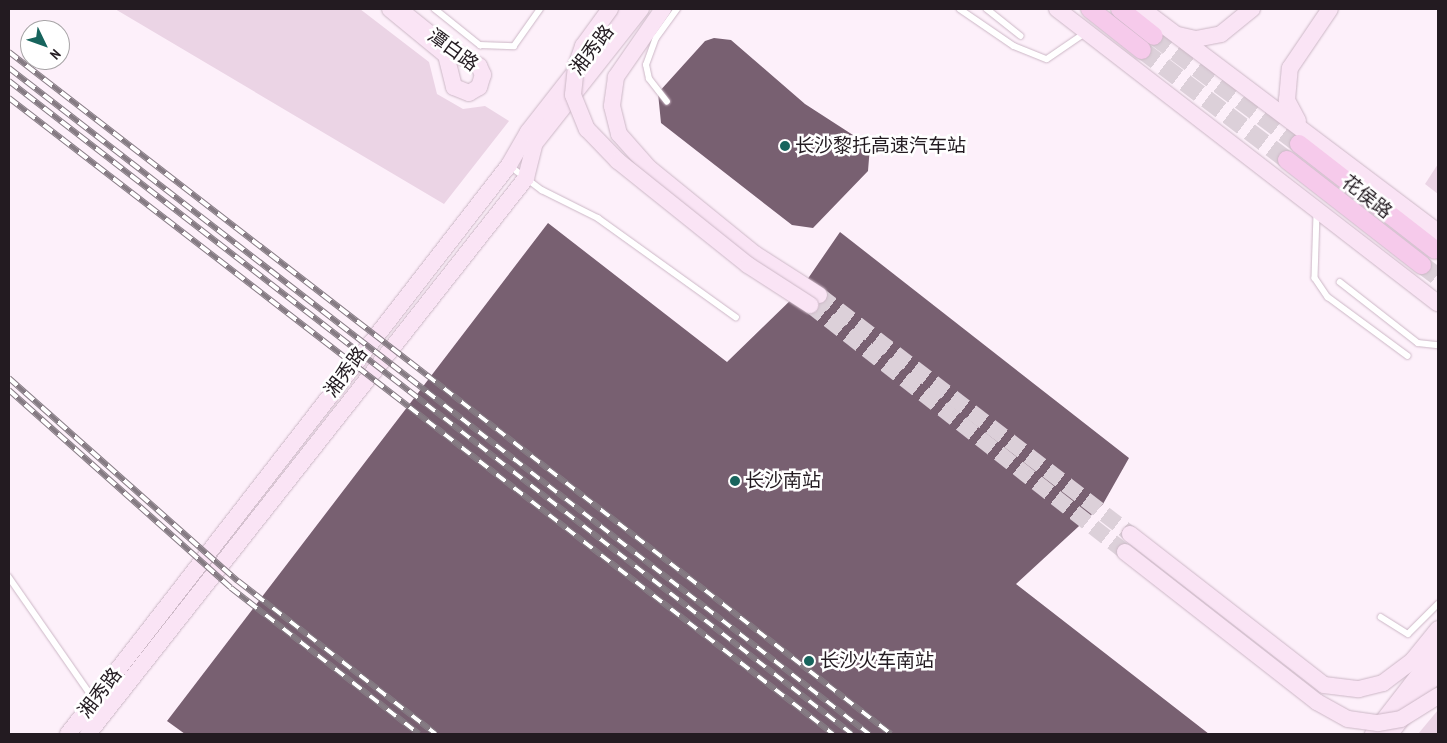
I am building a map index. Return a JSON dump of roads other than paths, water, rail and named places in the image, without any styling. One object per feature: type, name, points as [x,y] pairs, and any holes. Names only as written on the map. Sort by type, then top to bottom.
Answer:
[{"type":"main road","name":"潭白路","points":[[397,9],[450,50],[480,66],[483,75],[479,87],[469,93],[454,87],[446,55],[397,9]]},
{"type":"main road","points":[[610,9],[583,46],[576,66],[574,95],[586,129],[618,161],[748,265],[815,300],[649,168],[619,134],[612,106],[616,77],[663,9]]},
{"type":"main road","name":"湘秀路","points":[[68,734],[90,729],[94,700],[508,165],[528,132],[624,9]]},
{"type":"main road","points":[[90,729],[526,178],[535,144],[640,9]]},
{"type":"main road","points":[[1057,9],[1317,207],[1438,302]]},
{"type":"main road","points":[[1090,9],[1142,50]]},
{"type":"main road","points":[[1120,9],[1162,34],[1304,138],[1438,232]]},
{"type":"main road","points":[[1142,9],[1162,34],[1207,38],[1236,26],[1252,9]]},
{"type":"main road","points":[[1304,138],[1291,112],[1287,79],[1296,54],[1330,9]]},
{"type":"main road","name":"花侯路","points":[[1304,138],[1435,250]]},
{"type":"main road","name":"花侯路","points":[[1287,160],[1422,265]]},
{"type":"main road","points":[[1130,534],[1324,685],[1359,689],[1383,683],[1413,660],[1438,629]]},
{"type":"main road","points":[[1125,552],[1317,702],[1348,719],[1378,723],[1401,719],[1438,696]]},
{"type":"main road","points":[[1373,734],[1438,650]]},
{"type":"main road","points":[[1390,734],[1438,671]]},
{"type":"lane","points":[[435,9],[480,45],[514,46],[540,9]]},
{"type":"lane","points":[[667,102],[649,79],[646,66],[656,38],[677,9]]},
{"type":"lane","points":[[960,9],[1014,46],[1047,59],[1086,32]]},
{"type":"lane","points":[[987,9],[1021,36]]},
{"type":"lane","points":[[508,165],[526,178],[598,218],[736,316]]},
{"type":"lane","points":[[1317,207],[1315,278],[1328,297],[1408,356]]},
{"type":"lane","points":[[1340,282],[1418,343],[1438,345]]},
{"type":"lane","points":[[9,577],[94,700]]},
{"type":"lane","points":[[1381,617],[1408,634],[1438,604]]},
{"type":"tunnel","points":[[1154,36],[1299,144]]},
{"type":"tunnel","points":[[1142,50],[1287,160]]},
{"type":"tunnel","points":[[1422,265],[1438,277]]},
{"type":"tunnel","points":[[819,295],[1130,534]]},
{"type":"tunnel","points":[[810,305],[1125,552]]},
{"type":"railway","points":[[9,52],[891,734]]},
{"type":"railway","points":[[9,68],[869,734]]},
{"type":"railway","points":[[9,81],[852,734]]},
{"type":"railway","points":[[9,98],[833,734]]},
{"type":"railway","points":[[9,378],[238,581],[436,734]]},
{"type":"railway","points":[[9,390],[231,588],[419,734]]},
{"type":"place","name":"长沙黎托高速汽车站","points":[[785,146]]},
{"type":"place","name":"长沙南站","points":[[735,481]]},
{"type":"place","name":"长沙火车南站","points":[[809,661]]}]
